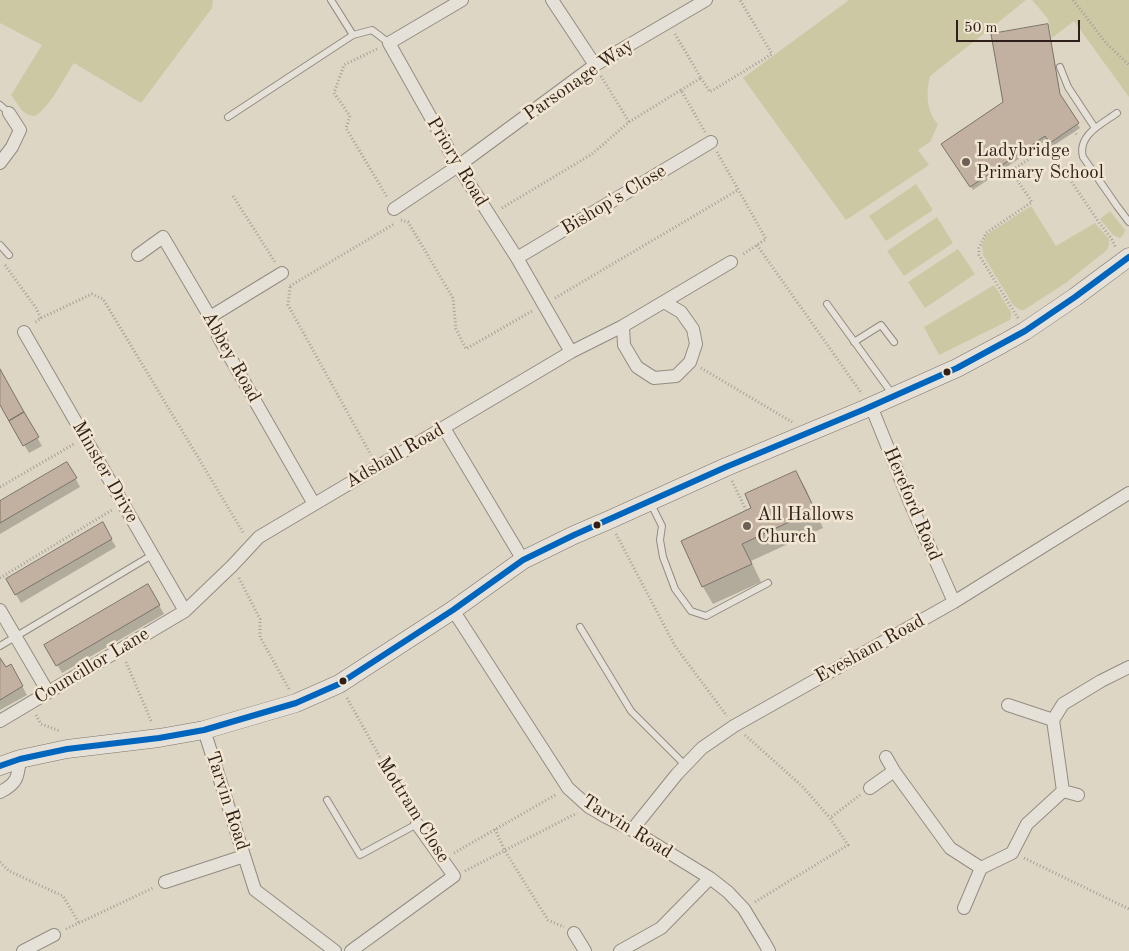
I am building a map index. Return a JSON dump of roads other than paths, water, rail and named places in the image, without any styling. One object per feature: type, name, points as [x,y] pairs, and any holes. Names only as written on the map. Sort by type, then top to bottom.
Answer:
[{"type":"street","points":[[389,43],[462,0]]},
{"type":"street","points":[[552,0],[595,65]]},
{"type":"street","name":"Parsonage Way","points":[[397,214],[458,166],[595,65],[706,0]]},
{"type":"street","name":"Priory Road","points":[[389,43],[458,166],[517,258],[571,352]]},
{"type":"street","points":[[0,163],[12,147],[20,130],[4,109]]},
{"type":"street","name":"Bishop's Close","points":[[517,258],[711,142]]},
{"type":"street","name":"Abbey Road","points":[[138,254],[163,237],[210,317],[224,346],[314,504]]},
{"type":"street","points":[[0,766],[20,759],[67,749],[158,738],[204,730],[296,703],[339,684],[453,610],[523,560],[726,466],[957,368],[1025,331],[1076,297],[1128,258]]},
{"type":"street","name":"Adshall Road","points":[[185,612],[259,537],[571,352],[624,326],[731,262]]},
{"type":"street","points":[[210,317],[282,273]]},
{"type":"street","points":[[624,326],[624,345],[637,367],[654,378],[676,376],[690,362],[696,344],[692,329],[681,312],[664,302]]},
{"type":"street","name":"Minster Drive","points":[[24,332],[185,612]]},
{"type":"street","name":"Hereford Road","points":[[871,406],[911,505],[954,602]]},
{"type":"street","points":[[444,428],[523,560]]},
{"type":"street","name":"Evesham Road","points":[[632,830],[677,774],[702,748],[734,726],[954,602],[1129,493]]},
{"type":"street","points":[[0,610],[48,692]]},
{"type":"street","name":"Tarvin Road","points":[[453,610],[568,788],[589,807],[606,818],[632,830],[710,878],[728,892],[744,909],[769,951]]},
{"type":"street","name":"Councillor Lane","points":[[0,721],[185,612]]},
{"type":"street","points":[[1063,791],[1054,720],[1063,704],[1100,681],[1129,668]]},
{"type":"street","points":[[1008,705],[1054,720]]},
{"type":"street","name":"Tarvin Road","points":[[204,730],[255,890],[335,951]]},
{"type":"street","points":[[886,757],[950,848],[981,868]]},
{"type":"street","points":[[0,792],[10,787],[15,781],[18,775],[20,759]]},
{"type":"street","points":[[870,788],[894,770]]},
{"type":"street","points":[[1063,791],[1078,795]]},
{"type":"street","points":[[964,908],[981,868],[1012,853],[1027,824],[1063,791]]},
{"type":"street","name":"Mottram Close","points":[[351,951],[454,876],[417,824]]},
{"type":"street","points":[[164,882],[244,856]]},
{"type":"street","points":[[620,951],[661,928],[710,878]]},
{"type":"street","points":[[574,933],[585,951]]},
{"type":"street","points":[[23,951],[54,935]]},
{"type":"lane","points":[[331,0],[353,35]]},
{"type":"lane","points":[[228,117],[353,35],[372,30],[389,43]]},
{"type":"lane","points":[[1060,67],[1068,87],[1095,128]]},
{"type":"lane","points":[[1117,113],[1087,136],[1082,144],[1082,151],[1083,157],[1129,222]]},
{"type":"lane","points":[[0,246],[9,255]]},
{"type":"lane","points":[[827,304],[893,396]]},
{"type":"lane","points":[[854,342],[881,324],[894,342]]},
{"type":"lane","points":[[650,502],[662,526],[660,540],[663,558],[675,588],[691,611],[706,616],[768,583]]},
{"type":"lane","points":[[0,646],[152,555]]},
{"type":"lane","points":[[580,628],[631,711],[686,766]]},
{"type":"lane","points":[[327,800],[360,855],[417,824]]},
{"type":"place","name":"Ladybridge Primary School","points":[[966,162]]},
{"type":"place","name":"All Hallows Church","points":[[747,526]]}]
